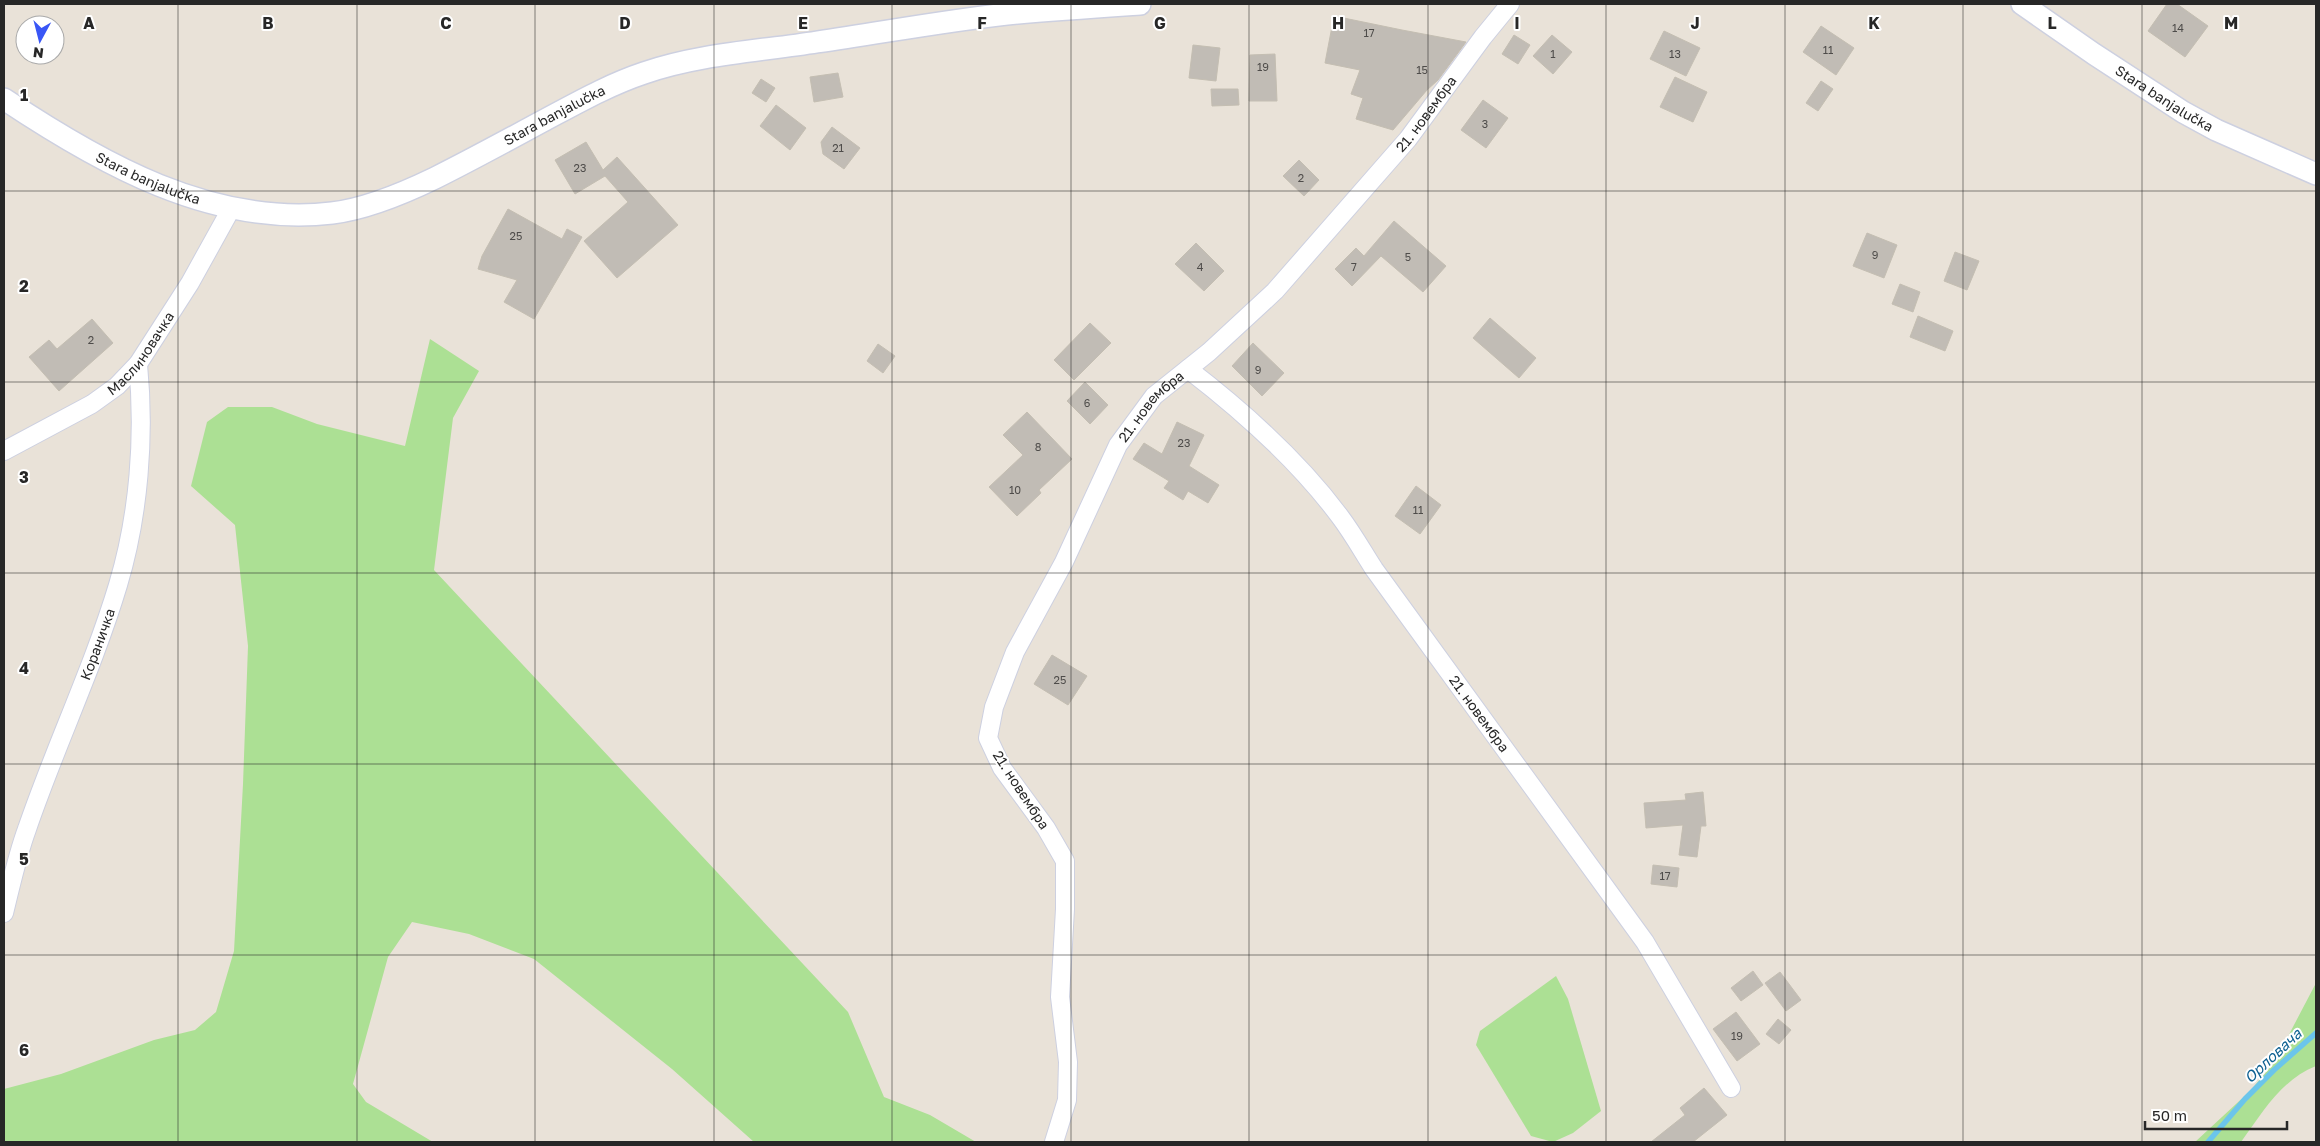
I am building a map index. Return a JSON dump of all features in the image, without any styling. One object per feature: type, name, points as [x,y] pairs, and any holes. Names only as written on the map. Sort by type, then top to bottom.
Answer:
[{"type":"street","name":"Stara banjalučka","points":[[4,99],[100,158],[152,182],[232,209],[292,216],[336,213],[382,200],[432,180],[594,93],[645,72],[702,59],[1005,14],[1140,4]]},
{"type":"street","name":"21. новембра","points":[[1054,1142],[1067,1100],[1068,1062],[1060,997],[1065,909],[1065,861],[1046,828],[1002,768],[988,738],[994,707],[1015,652],[1064,562],[1118,445],[1154,396],[1188,369],[1275,291],[1408,139],[1483,36],[1510,4]]},
{"type":"street","name":"Stara banjalučka","points":[[2022,4],[2183,112],[2216,130],[2316,174]]},
{"type":"street","name":"Маслиновачка","points":[[4,451],[92,404],[117,386],[138,364],[190,282],[232,209]]},
{"type":"street","name":"Кораничка","points":[[4,913],[26,831],[118,584],[131,530],[137,480],[142,403],[138,364]]},
{"type":"street","name":"21. новембра","points":[[1188,369],[1229,400],[1264,434],[1312,483],[1341,519],[1374,570],[1645,942],[1731,1088]]},
{"type":"green space","points":[[430,339],[479,371],[453,418],[434,570],[848,1012],[884,1097],[930,1115],[976,1142],[754,1142],[672,1069],[534,959],[469,934],[412,922],[388,957],[353,1084],[366,1102],[433,1142],[4,1142],[4,1089],[61,1074],[154,1040],[195,1030],[216,1012],[234,951],[248,646],[235,525],[191,486],[207,422],[228,407],[272,407],[317,424],[405,446]]},
{"type":"green space","points":[[1556,976],[1568,999],[1601,1111],[1573,1133],[1553,1142],[1531,1136],[1476,1045],[1480,1031]]},
{"type":"green space","points":[[2316,983],[2316,1066],[2304,1072],[2283,1088],[2265,1108],[2241,1142],[2195,1142],[2250,1091],[2274,1063]]},
{"type":"building","points":[[2167,4],[2177,4],[2208,26],[2185,57],[2148,31]]},
{"type":"building","points":[[1334,16],[1466,42],[1438,80],[1393,130],[1356,119],[1363,98],[1351,94],[1360,70],[1325,63]]},
{"type":"building","points":[[1821,26],[1854,48],[1836,75],[1803,52]]},
{"type":"building","points":[[1664,31],[1700,48],[1686,76],[1650,59]]},
{"type":"building","points":[[1514,35],[1530,45],[1518,64],[1502,54]]},
{"type":"building","points":[[1552,35],[1572,52],[1553,74],[1533,56]]},
{"type":"building","points":[[1193,45],[1220,48],[1216,81],[1189,78]]},
{"type":"building","points":[[1275,54],[1277,101],[1249,101],[1250,55]]},
{"type":"building","points":[[838,73],[843,97],[814,102],[810,77]]},
{"type":"building","points":[[1675,77],[1707,92],[1693,122],[1660,107]]},
{"type":"building","points":[[761,79],[775,88],[766,102],[752,93]]},
{"type":"building","points":[[1821,81],[1833,89],[1818,111],[1806,103]]},
{"type":"building","points":[[1211,89],[1238,89],[1239,105],[1212,106]]},
{"type":"building","points":[[1483,100],[1508,118],[1486,148],[1461,130]]},
{"type":"building","points":[[776,105],[806,128],[790,150],[760,126]]},
{"type":"building","points":[[832,127],[860,148],[844,169],[823,154],[821,142]]},
{"type":"building","points":[[586,142],[603,170],[617,157],[678,225],[617,278],[584,241],[628,202],[605,176],[575,194],[555,160]]},
{"type":"building","points":[[1299,160],[1319,180],[1304,196],[1283,176]]},
{"type":"building","points":[[508,209],[562,239],[567,229],[582,237],[534,319],[504,302],[517,280],[478,269],[482,256]]},
{"type":"building","points":[[1394,221],[1446,266],[1423,292],[1381,256],[1352,286],[1335,269],[1356,248],[1364,256]]},
{"type":"building","points":[[1867,233],[1897,245],[1884,278],[1853,266]]},
{"type":"building","points":[[1196,243],[1224,271],[1204,291],[1175,264]]},
{"type":"building","points":[[1955,252],[1979,261],[1967,290],[1944,281]]},
{"type":"building","points":[[1900,284],[1920,292],[1913,312],[1892,304]]},
{"type":"building","points":[[1918,316],[1953,331],[1945,351],[1910,337]]},
{"type":"building","points":[[1490,318],[1536,358],[1519,378],[1473,338]]},
{"type":"building","points":[[92,319],[113,343],[59,391],[29,357],[49,340],[57,349]]},
{"type":"building","points":[[1090,323],[1111,343],[1074,380],[1054,360]]},
{"type":"building","points":[[1253,343],[1284,373],[1262,396],[1232,366]]},
{"type":"building","points":[[878,344],[895,356],[883,373],[867,361]]},
{"type":"building","points":[[1085,382],[1108,405],[1090,424],[1067,401]]},
{"type":"building","points":[[1027,412],[1072,459],[1039,490],[1041,493],[1017,516],[989,487],[1023,455],[1003,435]]},
{"type":"building","points":[[1177,422],[1204,435],[1189,466],[1219,485],[1208,503],[1188,491],[1183,500],[1164,488],[1169,481],[1133,459],[1144,443],[1162,454]]},
{"type":"building","points":[[1416,486],[1441,505],[1420,534],[1395,516]]},
{"type":"building","points":[[1052,655],[1087,676],[1068,705],[1034,684]]},
{"type":"building","points":[[1703,792],[1706,826],[1701,826],[1697,857],[1679,855],[1683,825],[1646,828],[1644,803],[1686,800],[1685,794]]},
{"type":"building","points":[[1653,865],[1679,868],[1677,887],[1651,884]]},
{"type":"building","points":[[1753,971],[1763,985],[1741,1001],[1731,988]]},
{"type":"building","points":[[1780,972],[1801,1000],[1786,1011],[1765,983]]},
{"type":"building","points":[[1736,1012],[1760,1044],[1737,1061],[1713,1029]]},
{"type":"building","points":[[1778,1019],[1791,1030],[1779,1044],[1766,1034]]},
{"type":"building","points":[[1704,1088],[1727,1115],[1693,1142],[1651,1142],[1685,1115],[1680,1108]]},
{"type":"waterway","name":"Орловача","points":[[2208,1142],[2245,1099],[2316,1033]]}]
